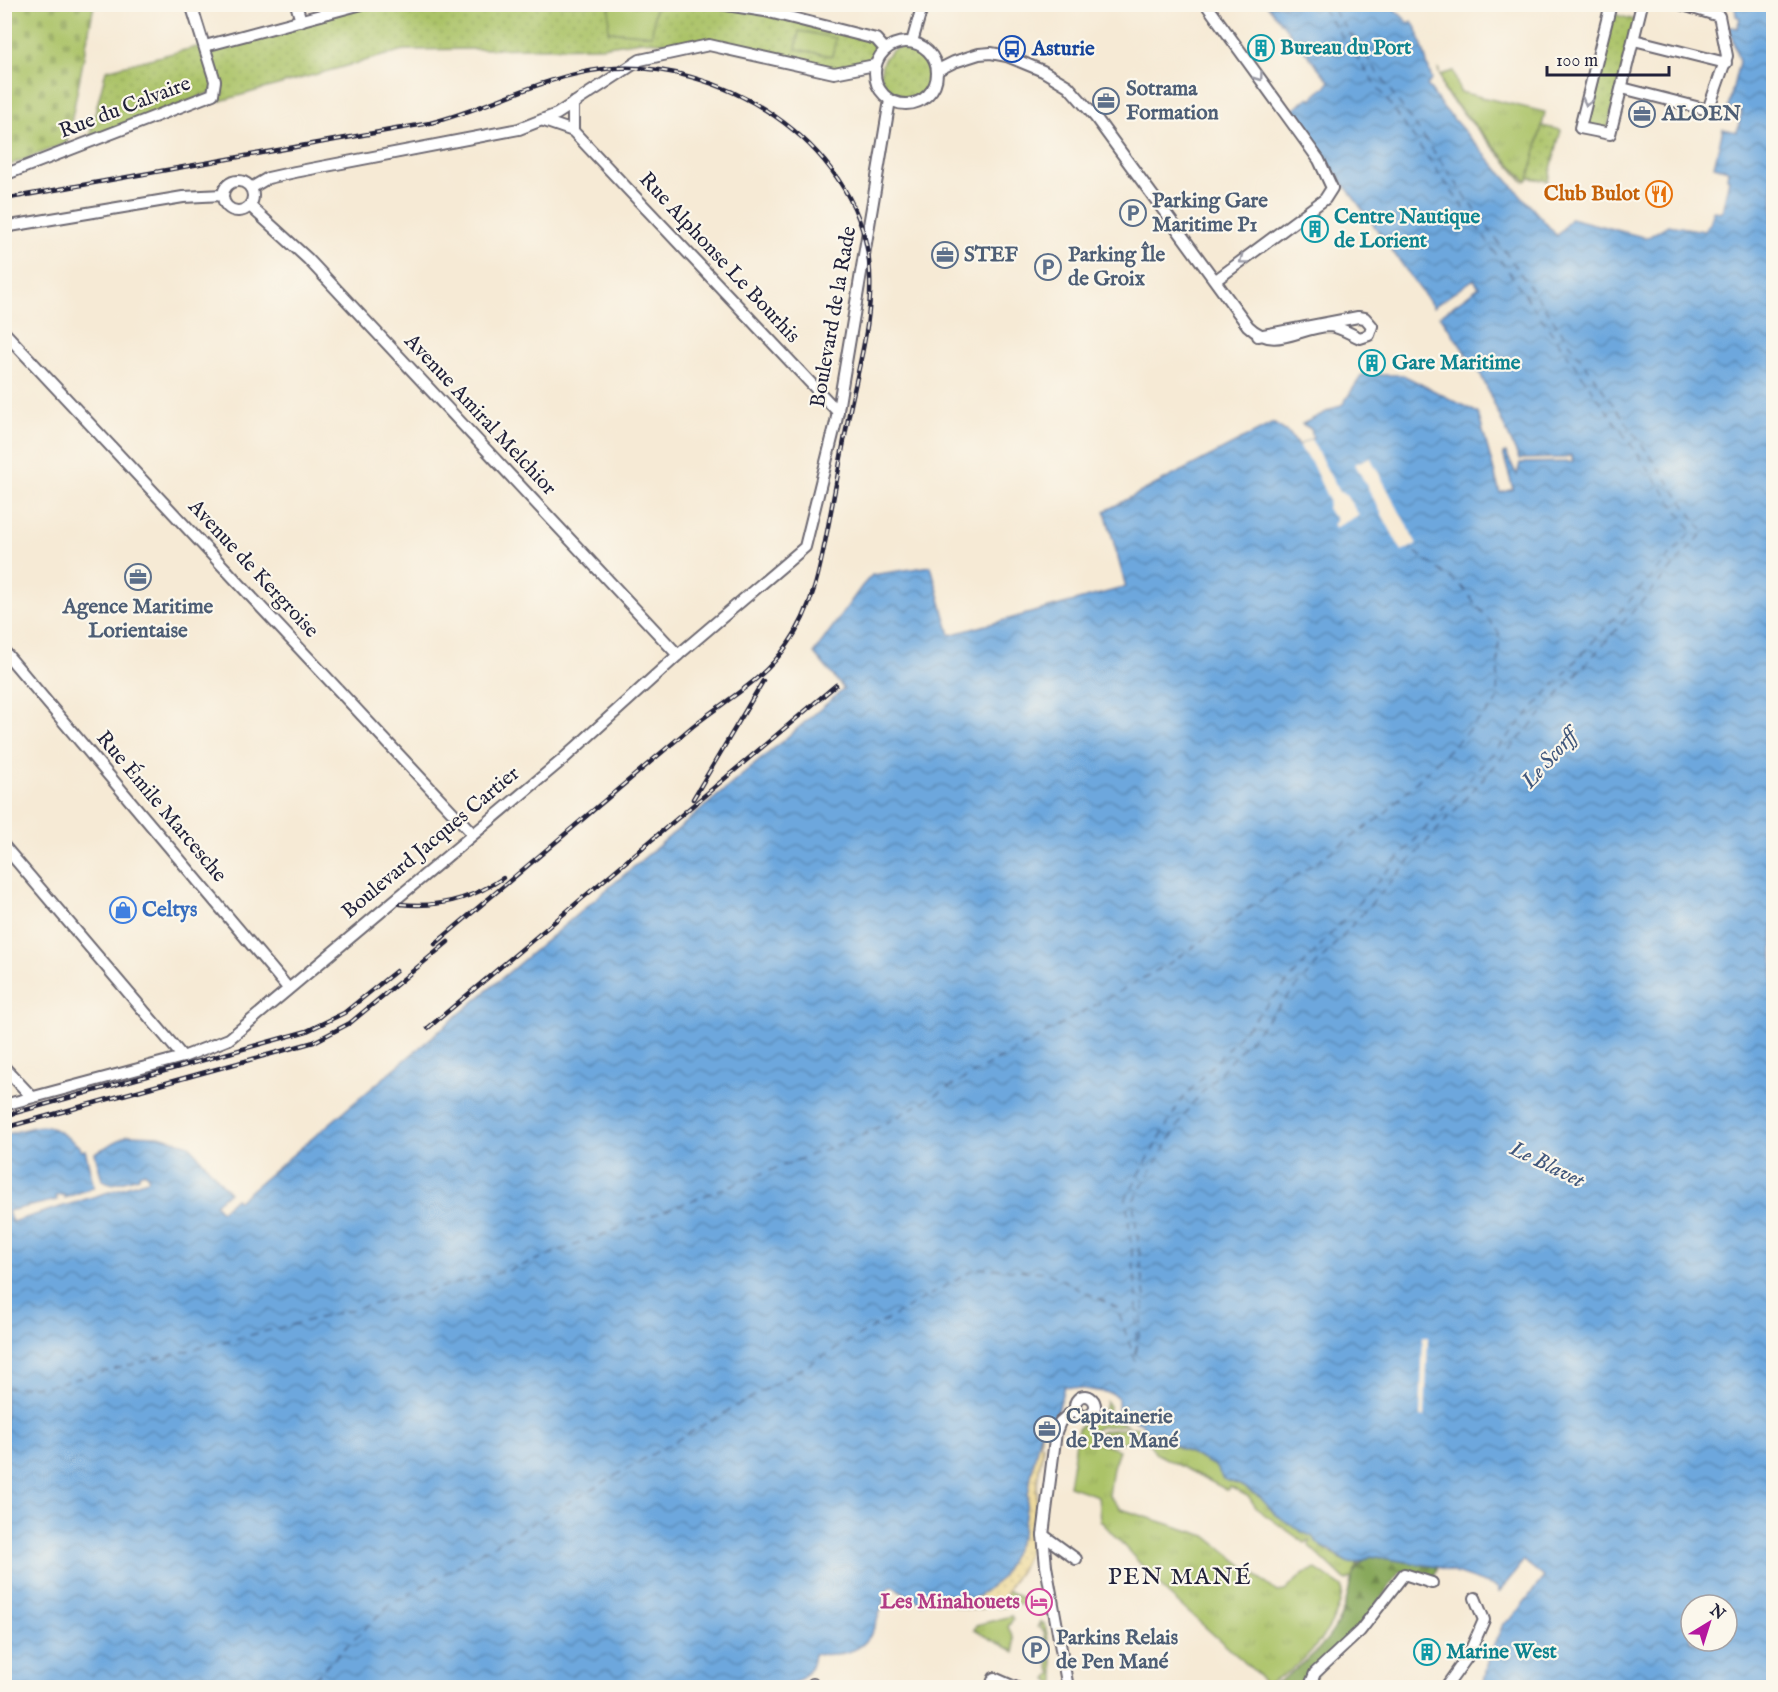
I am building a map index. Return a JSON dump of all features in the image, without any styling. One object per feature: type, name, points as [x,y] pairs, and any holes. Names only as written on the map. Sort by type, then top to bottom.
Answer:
[{"type":"street","name":"Rue du Calvaire","points":[[4,175],[209,96],[215,89],[215,81],[192,4]]},
{"type":"street","points":[[296,4],[301,21]]},
{"type":"street","points":[[206,46],[362,4]]},
{"type":"street","points":[[720,4],[766,8],[876,39],[884,48]]},
{"type":"street","points":[[1611,4],[1580,128],[1611,134],[1642,4]]},
{"type":"street","points":[[1622,88],[1708,110],[1727,56],[1719,16],[1680,4]]},
{"type":"street","points":[[912,42],[923,5]]},
{"type":"street","points":[[1209,9],[1319,160],[1331,182],[1330,194],[1325,199],[1216,280]]},
{"type":"street","points":[[1634,40],[1726,63]]},
{"type":"street","points":[[898,42],[912,42],[930,54],[938,70],[935,86],[926,98],[904,105],[890,100],[878,87],[875,65],[884,48],[898,42]]},
{"type":"street","points":[[251,188],[268,178],[519,129],[544,121],[640,60],[709,45],[834,73],[875,65]]},
{"type":"street","points":[[938,70],[967,57],[991,53],[1043,71],[1068,86],[1096,118],[1248,326],[1258,336],[1270,339],[1331,326],[1360,338],[1369,335],[1372,326],[1365,318],[1358,317],[1258,336]]},
{"type":"street","name":"Boulevard de la Rade","points":[[809,538],[838,411],[890,100]]},
{"type":"street","points":[[573,103],[573,131]]},
{"type":"street","name":"Rue Alphonse Le Bourhis","points":[[544,121],[573,131],[838,411]]},
{"type":"street","points":[[235,181],[244,182],[251,188],[254,198],[250,206],[241,212],[232,211],[226,206],[223,195],[227,186],[235,181]]},
{"type":"street","points":[[4,227],[183,197],[223,195]]},
{"type":"street","name":"Avenue Amiral Melchior","points":[[250,206],[308,259],[678,655]]},
{"type":"street","name":"Avenue de Kergroise","points":[[4,332],[472,833]]},
{"type":"street","name":"Boulevard Jacques Cartier","points":[[4,1105],[183,1057],[230,1039],[472,833],[561,761],[678,655],[805,547],[809,538]]},
{"type":"street","name":"Rue Émile Marcesche","points":[[4,651],[288,988]]},
{"type":"street","points":[[4,846],[183,1057]]},
{"type":"street","points":[[4,1067],[32,1097]]},
{"type":"street","points":[[1068,1688],[1046,1566],[1043,1535],[1056,1432],[1060,1422],[1076,1409]]},
{"type":"street","points":[[1043,1535],[1076,1559]]},
{"type":"street","points":[[1310,1688],[1315,1672],[1360,1631],[1404,1574],[1432,1583]]},
{"type":"street","points":[[1450,1687],[1468,1656],[1484,1620],[1475,1598]]},
{"type":"street","points":[[992,1683],[1017,1688]]},
{"type":"green space","points":[[5,4],[94,5],[67,143],[5,167]]},
{"type":"green space","points":[[362,5],[720,5],[876,39],[884,48],[875,65],[834,73],[709,45],[641,41],[601,47],[404,50],[220,101],[216,90],[88,142],[106,70]]},
{"type":"green space","points":[[610,5],[655,6],[652,35],[608,31]]},
{"type":"green space","points":[[1613,14],[1635,20],[1607,130],[1585,124]]},
{"type":"green space","points":[[799,31],[836,38],[832,56],[796,49]]},
{"type":"green space","points":[[907,46],[917,48],[925,54],[931,62],[933,72],[931,82],[925,90],[917,96],[907,98],[897,96],[889,90],[883,82],[881,72],[883,62],[889,54],[897,48]]},
{"type":"green space","points":[[1438,68],[1445,92],[1524,182],[1444,92]]},
{"type":"green space","points":[[1453,71],[1460,92],[1545,112],[1531,177],[1526,181],[1445,92],[1440,75]]},
{"type":"green space","points":[[1542,126],[1561,130],[1548,181],[1529,178]]},
{"type":"green space","points":[[1106,1402],[1109,1406],[1108,1416],[1127,1425],[1100,1427],[1094,1430],[1093,1435],[1101,1444],[1119,1450],[1113,1467],[1109,1496],[1121,1509],[1206,1536],[1277,1592],[1285,1591],[1304,1573],[1316,1569],[1342,1587],[1338,1609],[1327,1631],[1312,1650],[1289,1672],[1264,1686],[1261,1677],[1168,1594],[1100,1520],[1098,1496],[1069,1486],[1078,1429],[1088,1421],[1100,1416],[1105,1409]]},
{"type":"green space","points":[[1137,1427],[1215,1466],[1223,1479],[1243,1486],[1260,1497],[1275,1514],[1312,1536],[1332,1554],[1345,1561],[1358,1564],[1352,1578],[1346,1581],[1309,1546],[1310,1540],[1305,1543],[1257,1509],[1249,1497],[1230,1487],[1227,1490],[1155,1453],[1150,1444],[1137,1440],[1116,1444],[1107,1442],[1097,1435],[1102,1431]]},
{"type":"green space","points":[[1370,1556],[1438,1567],[1432,1581],[1401,1571],[1355,1633],[1306,1687],[1268,1688],[1302,1664],[1332,1633],[1344,1608],[1354,1573]]},
{"type":"green space","points":[[1007,1590],[1036,1606],[1016,1604],[998,1608],[995,1605],[1006,1598]]},
{"type":"green space","points":[[1012,1616],[1013,1619],[1008,1627],[1013,1637],[1015,1652],[974,1630],[976,1625]]},
{"type":"green space","points":[[1040,1621],[1045,1624],[1057,1687],[1050,1687],[1052,1682],[1047,1680],[1052,1673],[1049,1668],[1044,1631],[1040,1628],[1042,1625],[1040,1624],[1037,1628]]},
{"type":"sand","points":[[1063,1386],[1058,1411],[1053,1419],[1043,1419],[1040,1444],[1043,1445],[1037,1483],[1036,1530],[1022,1568],[1008,1588],[1006,1598],[988,1607],[972,1610],[947,1603],[938,1597],[956,1589],[1014,1463]]},
{"type":"water","points":[[1267,5],[1390,5],[1409,23],[1412,21],[1418,32],[1432,80],[1427,85],[1441,105],[1557,236],[1571,218],[1647,238],[1668,225],[1704,231],[1710,223],[1713,211],[1722,212],[1729,179],[1727,178],[1728,170],[1714,166],[1723,129],[1737,132],[1742,111],[1728,108],[1739,62],[1729,26],[1737,28],[1740,18],[1736,16],[1735,5],[1773,5],[1773,1687],[1483,1687],[1488,1661],[1503,1624],[1512,1618],[1544,1577],[1524,1561],[1499,1592],[1497,1587],[1438,1567],[1371,1556],[1351,1564],[1320,1545],[1312,1536],[1275,1514],[1260,1497],[1243,1486],[1223,1479],[1215,1466],[1144,1429],[1142,1423],[1118,1413],[1118,1397],[1111,1393],[1064,1386],[1058,1411],[1053,1419],[1043,1419],[1022,1535],[1001,1578],[979,1596],[965,1601],[947,1593],[921,1603],[893,1586],[888,1588],[872,1631],[858,1648],[848,1652],[814,1654],[811,1668],[803,1677],[777,1688],[5,1688],[5,1135],[38,1126],[52,1128],[59,1132],[80,1147],[81,1151],[85,1150],[94,1187],[65,1198],[64,1195],[56,1196],[57,1200],[8,1211],[12,1222],[148,1180],[145,1172],[139,1174],[139,1177],[113,1184],[102,1180],[95,1153],[128,1135],[159,1136],[189,1145],[229,1192],[215,1204],[221,1211],[235,1198],[238,1201],[844,689],[814,653],[872,575],[931,566],[950,635],[1126,587],[1105,511],[1273,423],[1290,434],[1298,446],[1313,438],[1311,429],[1302,424],[1343,404],[1362,375],[1403,375],[1478,413],[1500,493],[1513,489],[1503,453],[1506,453],[1517,475],[1520,463],[1573,462],[1571,455],[1565,458],[1519,459],[1481,375],[1440,316],[1479,287],[1474,279],[1433,307],[1293,114],[1292,111],[1309,97],[1311,99],[1330,82]]},
{"type":"pier","points":[[1311,439],[1339,492],[1345,494],[1359,515],[1335,528],[1334,515],[1332,516],[1327,508],[1329,501],[1312,464],[1298,446]]},
{"type":"pier","points":[[1370,457],[1417,544],[1402,552],[1355,464]]},
{"type":"pier","points":[[1423,1336],[1428,1337],[1425,1417],[1420,1417]]},
{"type":"ferry route","points":[[1136,1354],[1137,1298],[1126,1198],[1180,1102],[1692,531],[1319,4]]},
{"type":"ferry route","points":[[304,1688],[388,1606],[977,1268],[1046,1272],[1117,1308],[1135,1360],[1145,1298],[1133,1201],[1190,1106],[1704,532],[1329,4]]},
{"type":"ferry route","points":[[4,1388],[51,1385],[510,1270],[868,1133],[1170,963],[1381,817],[1497,702],[1499,633],[1462,587],[1410,548]]},
{"type":"railway","points":[[4,199],[430,123],[559,78],[604,69],[648,69],[692,77],[734,93],[774,116],[809,144],[838,179],[858,218],[869,261],[870,300],[865,338],[821,563],[812,596],[798,629],[778,657],[756,679],[693,726],[435,944]]},
{"type":"railway","points":[[693,799],[763,681]]},
{"type":"railway","points":[[428,1028],[836,685]]},
{"type":"railway","points":[[400,904],[427,905],[467,897],[503,878]]},
{"type":"railway","points":[[4,1128],[314,1042],[350,1023],[448,942]]},
{"type":"railway","points":[[4,1116],[307,1031],[344,1013],[396,971]]},
{"type":"place","name":"Bureau du Port","points":[[1261,48]]},
{"type":"place","name":"Asturie","points":[[1012,49]]},
{"type":"place","name":"Sotrama Formation","points":[[1106,101]]},
{"type":"place","name":"ALOEN","points":[[1642,114]]},
{"type":"place","name":"Club Bulot","points":[[1659,194]]},
{"type":"place","name":"Parking Gare Maritime P1","points":[[1133,213]]},
{"type":"place","name":"Centre Nautique de Lorient","points":[[1315,229]]},
{"type":"place","name":"STEF","points":[[945,255]]},
{"type":"place","name":"Parking Île de Groix","points":[[1048,267]]},
{"type":"place","name":"Gare Maritime","points":[[1372,363]]},
{"type":"place","name":"Agence Maritime Lorientaise","points":[[138,577]]},
{"type":"place","name":"Celtys","points":[[123,910]]},
{"type":"place","name":"Capitainerie de Pen Mané","points":[[1047,1429]]},
{"type":"place","name":"Les Minahouets","points":[[1039,1602]]},
{"type":"place","name":"Parkins Relais de Pen Mané","points":[[1036,1650]]},
{"type":"place","name":"Marine West","points":[[1427,1652]]},
{"type":"district","name":"PEN MANÉ","points":[[1180,1577]]},
{"type":"water label","name":"Le Scorff","points":[[1550,759]]},
{"type":"water label","name":"Le Blavet","points":[[1547,1165]]}]
